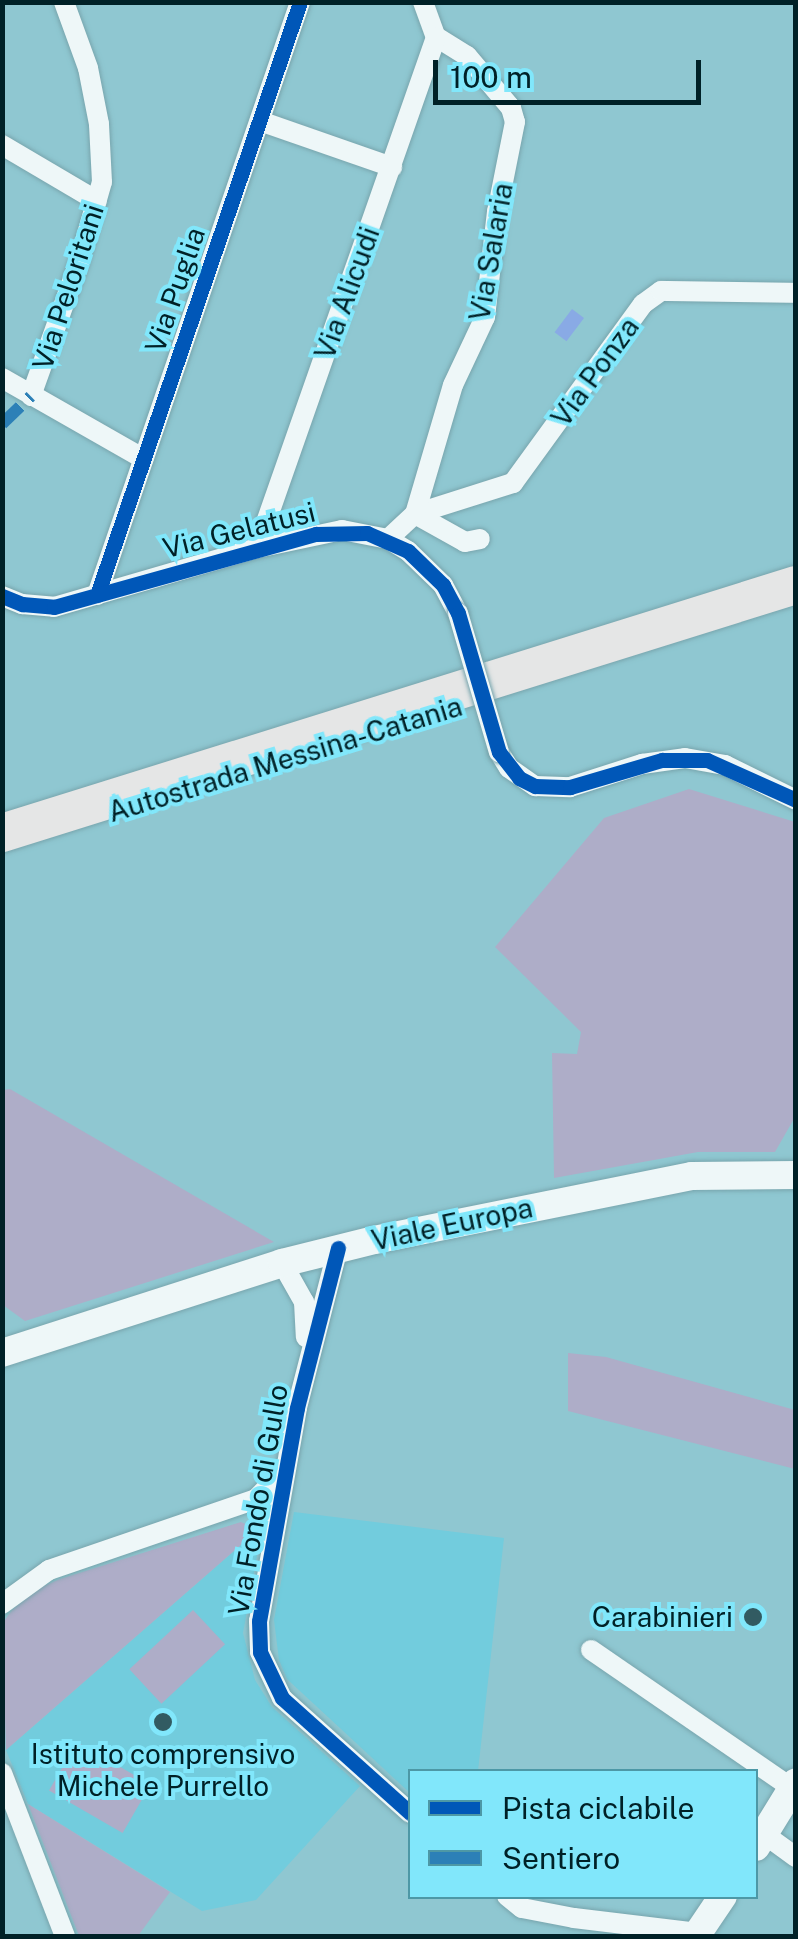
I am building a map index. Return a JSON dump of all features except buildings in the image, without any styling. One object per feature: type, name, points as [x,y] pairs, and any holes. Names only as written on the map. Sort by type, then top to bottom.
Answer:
[{"type":"highway","name":"Autostrada Messina-Catania","points":[[2,820],[796,571]]},
{"type":"highway","points":[[2,833],[796,584]]},
{"type":"highway","name":"Autostrada Messina-Catania","points":[[2,847],[796,599]]},
{"type":"main road","name":"Viale Europa","points":[[2,1353],[338,1248],[692,1176],[796,1175]]},
{"type":"main road","points":[[760,1840],[794,1785]]},
{"type":"main road","points":[[697,1935],[720,1899]]},
{"type":"street","name":"Via Peloritani","points":[[31,396],[102,182],[99,124],[88,68],[64,2]]},
{"type":"street","name":"Via Puglia","points":[[97,595],[300,2]]},
{"type":"street","points":[[423,2],[436,37]]},
{"type":"street","name":"Via Alicudi","points":[[257,548],[436,37]]},
{"type":"street","name":"Via Salaria","points":[[388,540],[415,514],[453,385],[485,317],[497,212],[515,122],[511,108],[467,56],[436,37]]},
{"type":"street","points":[[260,121],[392,167]]},
{"type":"street","points":[[2,145],[97,201]]},
{"type":"street","name":"Via Ponza","points":[[415,514],[513,483],[643,304],[661,291],[796,293]]},
{"type":"street","points":[[2,378],[144,459]]},
{"type":"street","points":[[415,514],[464,542],[480,539]]},
{"type":"street","name":"Via Gelatusi","points":[[2,596],[22,604],[54,606],[257,548],[342,530],[388,540],[424,563],[443,585],[458,614],[500,752],[519,778],[552,788],[662,760],[685,758],[725,766],[789,797]]},
{"type":"street","points":[[306,1374],[338,1248]]},
{"type":"street","points":[[282,1263],[304,1302],[306,1374]]},
{"type":"street","name":"Via Fondo di Gullo","points":[[306,1374],[259,1621],[260,1652],[270,1680],[303,1718],[408,1810]]},
{"type":"street","points":[[2,1604],[49,1570],[256,1499],[286,1467]]},
{"type":"street","points":[[229,1510],[254,1511],[276,1526]]},
{"type":"street","points":[[591,1650],[794,1785]]},
{"type":"street","points":[[2,1772],[65,1936]]},
{"type":"street","points":[[760,1840],[796,1857]]},
{"type":"street","points":[[511,1899],[522,1908],[697,1935]]},
{"type":"shaded area","points":[[572,309],[584,318],[567,341],[555,332]]},
{"type":"shaded area","points":[[689,789],[795,822],[795,1117],[775,1152],[698,1152],[554,1178],[552,1053],[577,1054],[581,1032],[495,947],[604,818]]},
{"type":"shaded area","points":[[10,1089],[274,1242],[25,1321],[3,1305],[2,1090]]},
{"type":"shaded area","points":[[568,1353],[606,1357],[795,1410],[795,1469],[568,1411]]},
{"type":"shaded area","points":[[294,1512],[504,1538],[478,1769],[408,1769],[408,1791],[287,1679],[279,1660],[274,1620]]},
{"type":"shaded area","points":[[241,1522],[258,1530],[6,1750],[2,1624],[12,1610],[37,1589],[60,1579]]},
{"type":"shaded area","name":"Istituto comprensivo Michele Purrello","points":[[258,1530],[260,1540],[243,1633],[255,1680],[272,1707],[360,1786],[256,1900],[202,1911],[28,1804],[6,1750]]},
{"type":"shaded area","points":[[193,1610],[225,1644],[161,1704],[129,1669]]},
{"type":"shaded area","points":[[77,1742],[151,1784],[123,1833],[49,1790]]},
{"type":"shaded area","points":[[28,1804],[170,1892],[138,1936],[79,1936]]},
{"type":"marked path","points":[[2,424],[31,396]]},
{"type":"cycle path","points":[[97,595],[300,2]]},
{"type":"cycle path","points":[[2,596],[22,604],[54,607],[316,534],[367,533],[408,551],[443,585],[458,613],[499,752],[519,778],[535,786],[570,787],[662,760],[707,760],[796,800]]},
{"type":"cycle path","points":[[338,1248],[297,1408],[259,1621],[260,1652],[282,1698],[408,1811]]},
{"type":"place","name":"Carabinieri","points":[[753,1617]]},
{"type":"place","name":"Istituto comprensivo Michele Purrello","points":[[163,1722]]}]
